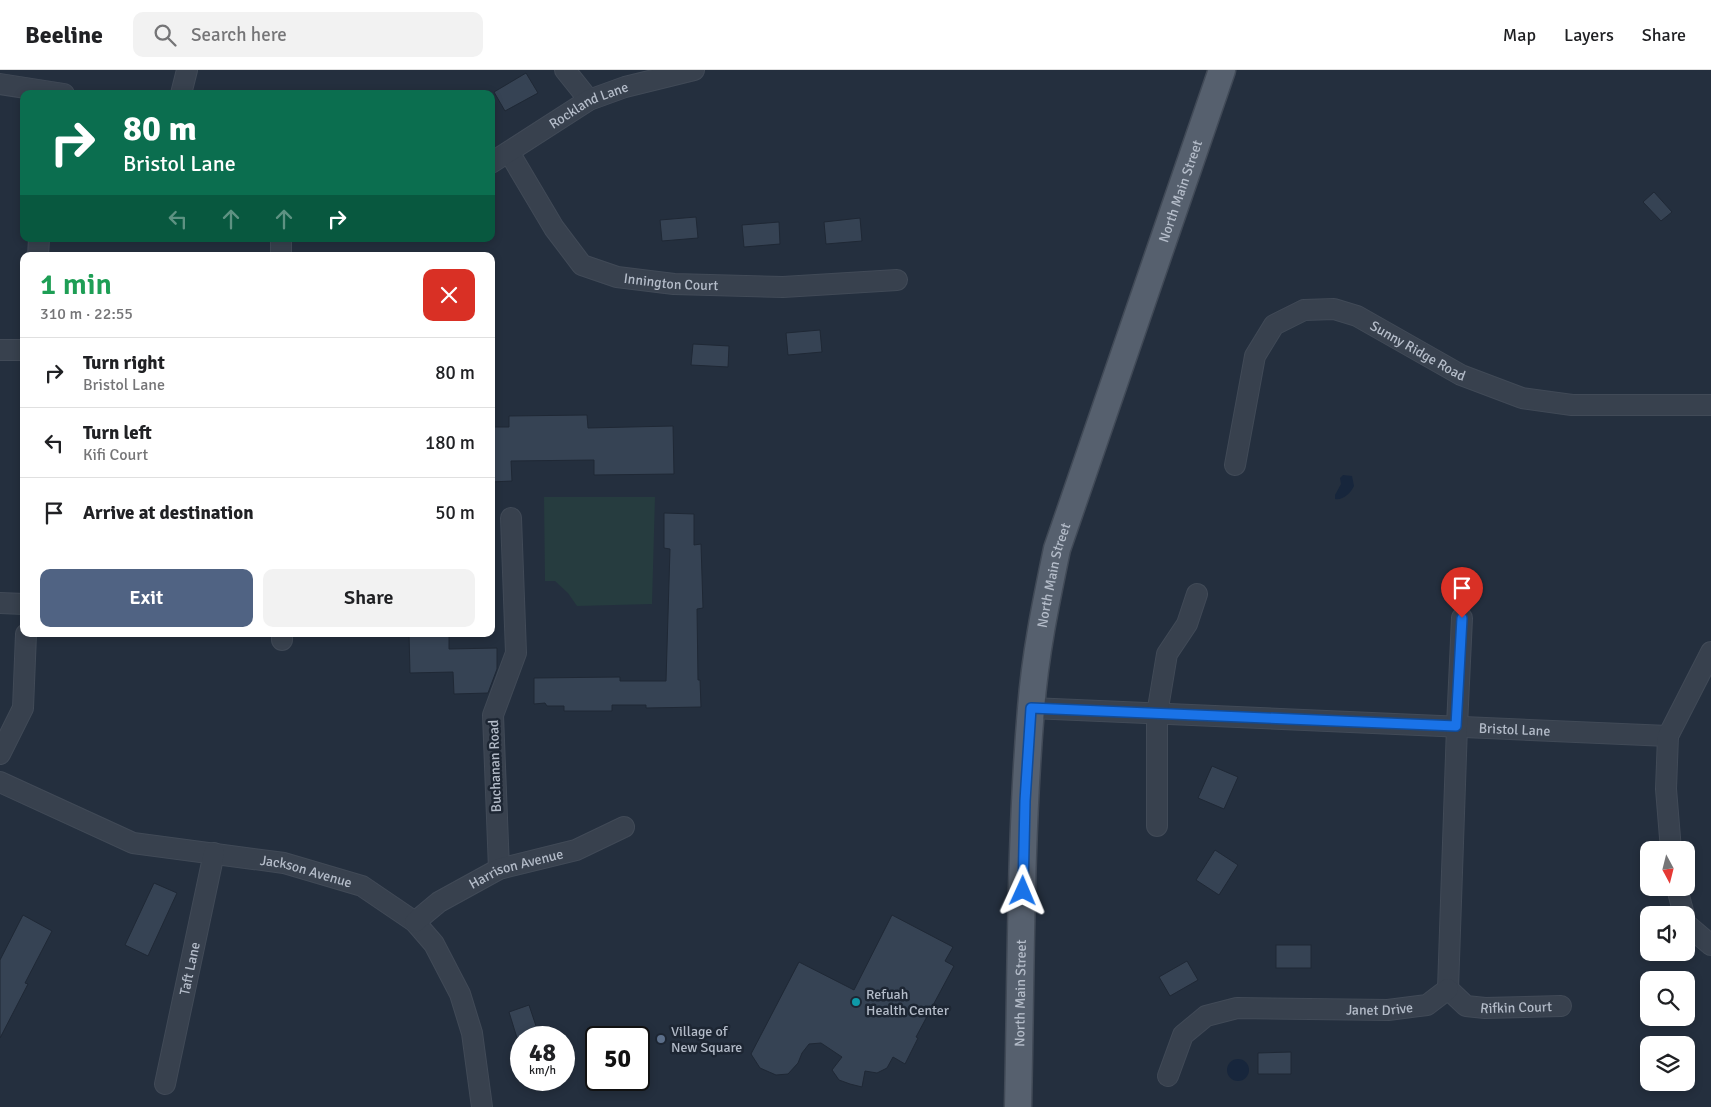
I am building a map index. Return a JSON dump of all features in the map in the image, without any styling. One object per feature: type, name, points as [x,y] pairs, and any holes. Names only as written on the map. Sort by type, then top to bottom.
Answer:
[{"type":"main road","name":"North Main Street","points":[[1018,1107],[1025,801],[1031,708],[1041,629],[1057,549],[1222,70]]},
{"type":"street","points":[[182,90],[187,70]]},
{"type":"street","points":[[565,70],[589,100]]},
{"type":"street","name":"Rockland Lane","points":[[495,161],[589,100],[625,87],[694,70]]},
{"type":"street","points":[[0,84],[38,90]]},
{"type":"street","name":"Innington Court","points":[[509,152],[554,228],[582,264],[617,277],[674,284],[783,287],[897,280]]},
{"type":"street","name":"Sunny Ridge Road","points":[[1235,465],[1256,356],[1274,325],[1304,310],[1334,309],[1357,316],[1461,375],[1522,398],[1572,405],[1711,405]]},
{"type":"street","points":[[0,350],[20,350]]},
{"type":"street","name":"Buchanan Road","points":[[498,869],[493,714],[516,653],[511,518]]},
{"type":"street","points":[[1157,826],[1157,714],[1167,654],[1187,624],[1197,594]]},
{"type":"street","points":[[0,603],[20,604]]},
{"type":"street","points":[[1448,989],[1456,726],[1462,618]]},
{"type":"street","points":[[0,754],[23,708],[26,637]]},
{"type":"street","points":[[1670,841],[1666,789],[1668,736],[1711,652]]},
{"type":"street","name":"Bristol Lane","points":[[1031,708],[1668,736]]},
{"type":"street","name":"Jackson Avenue","points":[[0,782],[133,843],[284,863],[362,886],[416,922],[434,944],[460,994],[472,1033],[482,1107]]},
{"type":"street","name":"Harrison Avenue","points":[[416,922],[439,902],[498,869],[576,850],[624,827]]},
{"type":"street","name":"Taft Lane","points":[[165,1084],[214,853]]},
{"type":"street","points":[[1695,932],[1711,945]]},
{"type":"street","name":"Rifkin Court","points":[[1448,989],[1466,1006],[1485,1008],[1561,1006]]},
{"type":"street","name":"Janet Drive","points":[[1168,1076],[1183,1035],[1206,1016],[1237,1008],[1388,1010],[1427,1005],[1448,989]]},
{"type":"green space","points":[[544,497],[655,497],[652,604],[577,606],[568,593],[555,581],[545,581]]},
{"type":"water","points":[[1343,475],[1352,476],[1354,486],[1346,496],[1335,499],[1341,484],[1340,478]]},
{"type":"water","points":[[1238,1059],[1246,1062],[1249,1070],[1246,1078],[1238,1081],[1230,1078],[1227,1070],[1230,1062]]},
{"type":"building","points":[[526,73],[538,93],[505,111],[495,91]]},
{"type":"building","points":[[1654,192],[1672,212],[1661,221],[1643,202]]},
{"type":"building","points":[[696,217],[698,238],[662,241],[660,220]]},
{"type":"building","points":[[860,218],[862,241],[826,244],[824,222]]},
{"type":"building","points":[[779,222],[780,244],[744,247],[742,225]]},
{"type":"building","points":[[820,330],[822,352],[788,355],[786,333]]},
{"type":"building","points":[[693,344],[729,346],[728,367],[691,365]]},
{"type":"building","points":[[587,415],[588,428],[673,426],[674,474],[594,475],[594,460],[511,461],[512,481],[495,482],[495,427],[509,427],[509,416]]},
{"type":"building","points":[[664,513],[694,514],[694,545],[701,544],[703,608],[697,609],[698,680],[700,680],[701,707],[646,708],[646,705],[612,705],[612,711],[564,711],[564,706],[547,706],[545,703],[534,704],[534,678],[620,677],[620,681],[666,681],[670,549],[664,548]]},
{"type":"building","points":[[409,637],[449,637],[449,649],[497,648],[497,669],[488,693],[454,694],[453,672],[410,673]]},
{"type":"building","points":[[1212,766],[1238,777],[1224,809],[1198,798]]},
{"type":"building","points":[[1215,850],[1238,865],[1219,895],[1196,880]]},
{"type":"building","points":[[154,883],[177,893],[148,956],[125,945]]},
{"type":"building","points":[[23,915],[52,931],[25,983],[28,984],[0,1038],[0,960]]},
{"type":"building","name":"Refuah Health Center","points":[[892,915],[953,947],[945,961],[954,966],[916,1037],[918,1038],[905,1064],[893,1057],[887,1068],[877,1073],[865,1071],[862,1087],[850,1084],[839,1080],[832,1070],[842,1057],[821,1043],[809,1044],[802,1053],[798,1063],[788,1074],[776,1075],[760,1068],[751,1054],[799,962],[854,990]]},
{"type":"building","points":[[1276,945],[1311,945],[1311,968],[1276,968]]},
{"type":"building","points":[[1187,961],[1198,980],[1170,996],[1159,977]]},
{"type":"building","points":[[529,1005],[536,1026],[513,1026],[509,1012]]},
{"type":"building","points":[[1291,1052],[1291,1074],[1258,1074],[1258,1053]]},
{"type":"place","name":"Refuah Health Center","points":[[856,1002]]},
{"type":"place","name":"Village of New Square","points":[[661,1039]]},
{"type":"route","points":[[1023,891],[1025,801],[1031,708],[1456,726],[1462,618]]}]
